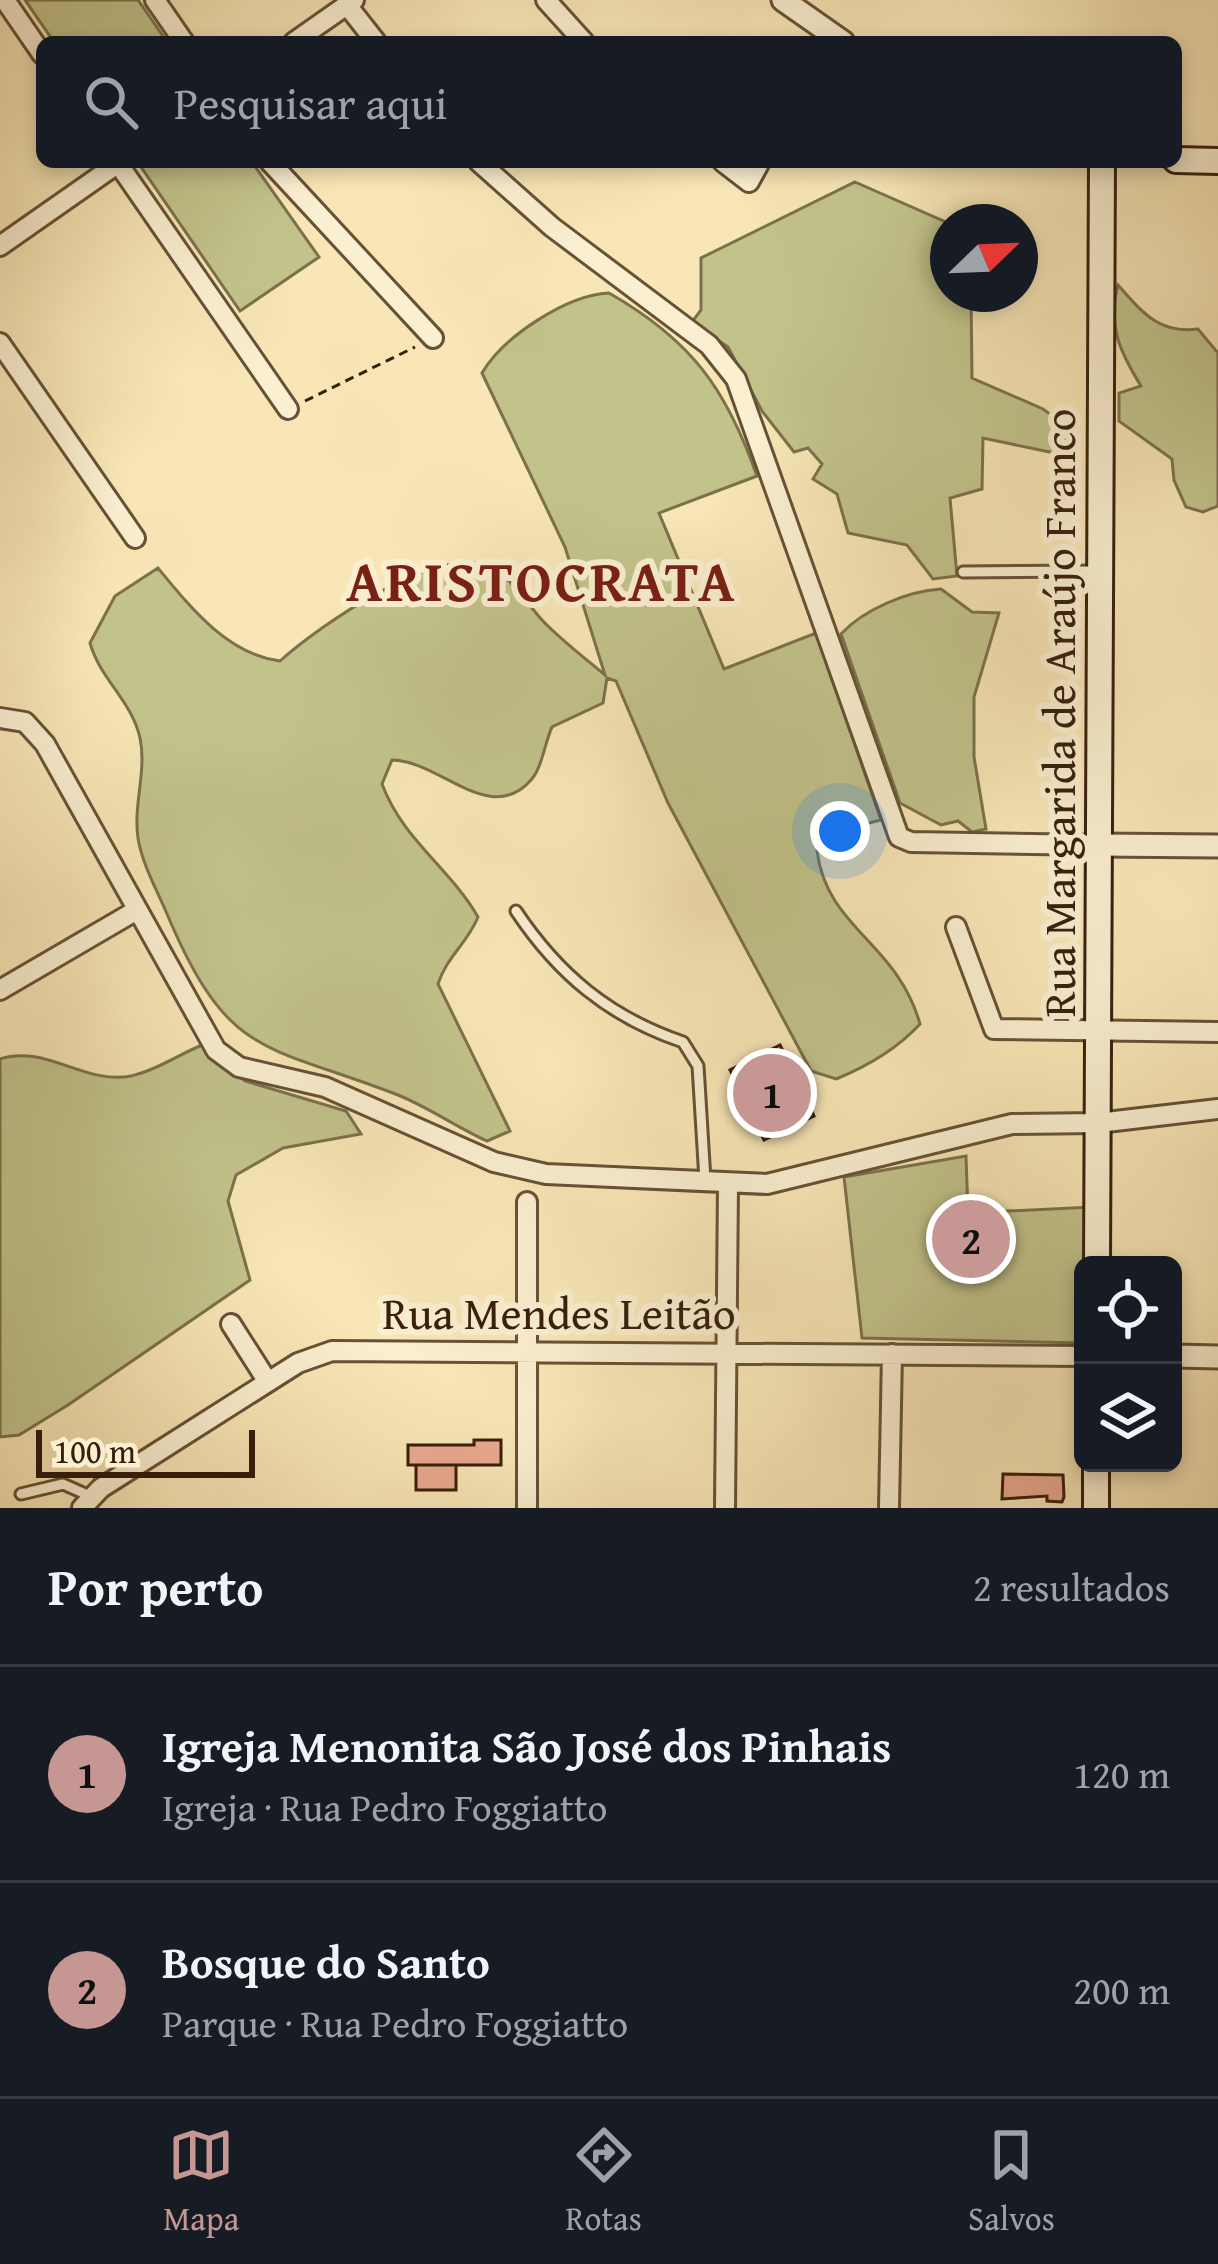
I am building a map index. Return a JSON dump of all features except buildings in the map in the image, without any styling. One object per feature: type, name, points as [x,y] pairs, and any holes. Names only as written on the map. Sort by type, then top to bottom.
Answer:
[{"type":"main road","points":[[1182,160],[1218,160]]},
{"type":"main road","name":"Rua Margarida de Araújo Franco","points":[[1097,1256],[1102,168]]},
{"type":"main road","points":[[1096,1472],[1096,1508]]},
{"type":"street","points":[[5,0],[36,45]]},
{"type":"street","points":[[155,0],[180,36]]},
{"type":"street","points":[[546,0],[579,36]]},
{"type":"street","points":[[764,0],[823,36]]},
{"type":"street","points":[[783,0],[825,36]]},
{"type":"street","points":[[303,36],[351,2],[372,36]]},
{"type":"street","points":[[0,245],[111,168]]},
{"type":"street","points":[[121,168],[288,410]]},
{"type":"street","points":[[276,168],[433,338]]},
{"type":"street","points":[[486,168],[552,227],[725,363],[746,399],[903,840],[1218,846]]},
{"type":"street","points":[[730,168],[748,182],[756,168]]},
{"type":"street","points":[[1,348],[135,538]]},
{"type":"street","points":[[0,718],[25,722],[37,731],[209,1041],[239,1067],[325,1087],[527,1173],[728,1184],[780,1182],[1012,1124],[1098,1123],[1218,1109]]},
{"type":"street","points":[[0,990],[137,910]]},
{"type":"street","points":[[956,927],[994,1029],[1218,1032]]},
{"type":"street","points":[[725,1508],[728,1184]]},
{"type":"street","points":[[526,1508],[527,1202]]},
{"type":"street","points":[[231,1324],[268,1382]]},
{"type":"street","name":"Rua Mendes Leitão","points":[[86,1502],[268,1382],[332,1351],[1074,1355]]},
{"type":"street","points":[[889,1508],[892,1354]]},
{"type":"street","points":[[1182,1356],[1218,1357]]},
{"type":"lane","points":[[963,572],[1100,571]]},
{"type":"lane","points":[[516,910],[548,960],[597,1002],[683,1042],[691,1052],[698,1066],[705,1183]]},
{"type":"lane","points":[[22,1493],[63,1484],[86,1502]]},
{"type":"path","points":[[288,410],[433,338]]},
{"type":"green space","points":[[25,0],[138,0],[163,36],[50,36]]},
{"type":"green space","points":[[142,168],[256,168],[319,257],[240,311]]},
{"type":"green space","points":[[855,182],[930,215],[930,312],[971,312],[972,378],[1043,409],[1077,434],[1064,455],[983,438],[982,489],[950,498],[957,576],[933,579],[907,545],[848,533],[837,494],[813,479],[822,464],[808,448],[794,452],[762,411],[728,347],[692,322],[701,310],[701,258]]},
{"type":"green space","points":[[1118,285],[1162,325],[1198,329],[1218,353],[1218,506],[1203,512],[1186,507],[1174,480],[1172,459],[1119,421],[1119,393],[1141,386],[1117,338]]},
{"type":"green space","points":[[609,293],[684,348],[718,392],[745,445],[757,476],[659,513],[724,669],[816,633],[881,820],[834,832],[817,851],[823,877],[848,918],[896,973],[920,1024],[892,1049],[848,1074],[836,1079],[811,1071],[668,803],[616,681],[607,678],[603,703],[552,727],[535,775],[515,793],[481,794],[410,763],[392,760],[382,784],[414,838],[478,917],[438,984],[510,1131],[487,1141],[410,1100],[255,1040],[210,997],[189,962],[143,857],[137,826],[140,738],[90,643],[115,596],[158,568],[227,639],[280,661],[380,592],[442,566],[469,563],[492,568],[507,579],[550,628],[605,675],[565,547],[482,373],[505,345],[538,320],[575,301]]},
{"type":"green space","points":[[941,589],[972,612],[999,613],[974,697],[974,757],[986,829],[972,832],[958,821],[941,825],[900,803],[841,634],[886,603]]},
{"type":"green space","points":[[202,1045],[245,1081],[346,1111],[361,1134],[283,1148],[236,1175],[228,1201],[250,1280],[68,1405],[19,1435],[0,1437],[0,1059],[33,1057],[97,1075],[131,1076]]},
{"type":"green space","points":[[966,1156],[968,1213],[1091,1207],[1091,1256],[1074,1256],[1074,1343],[862,1338],[844,1177]]},
{"type":"place","name":"Igreja Menonita São José dos Pinhais","points":[[772,1093]]},
{"type":"place","name":"Bosque do Santo","points":[[971,1239]]},
{"type":"district","name":"ARISTOCRATA","points":[[542,580]]}]
